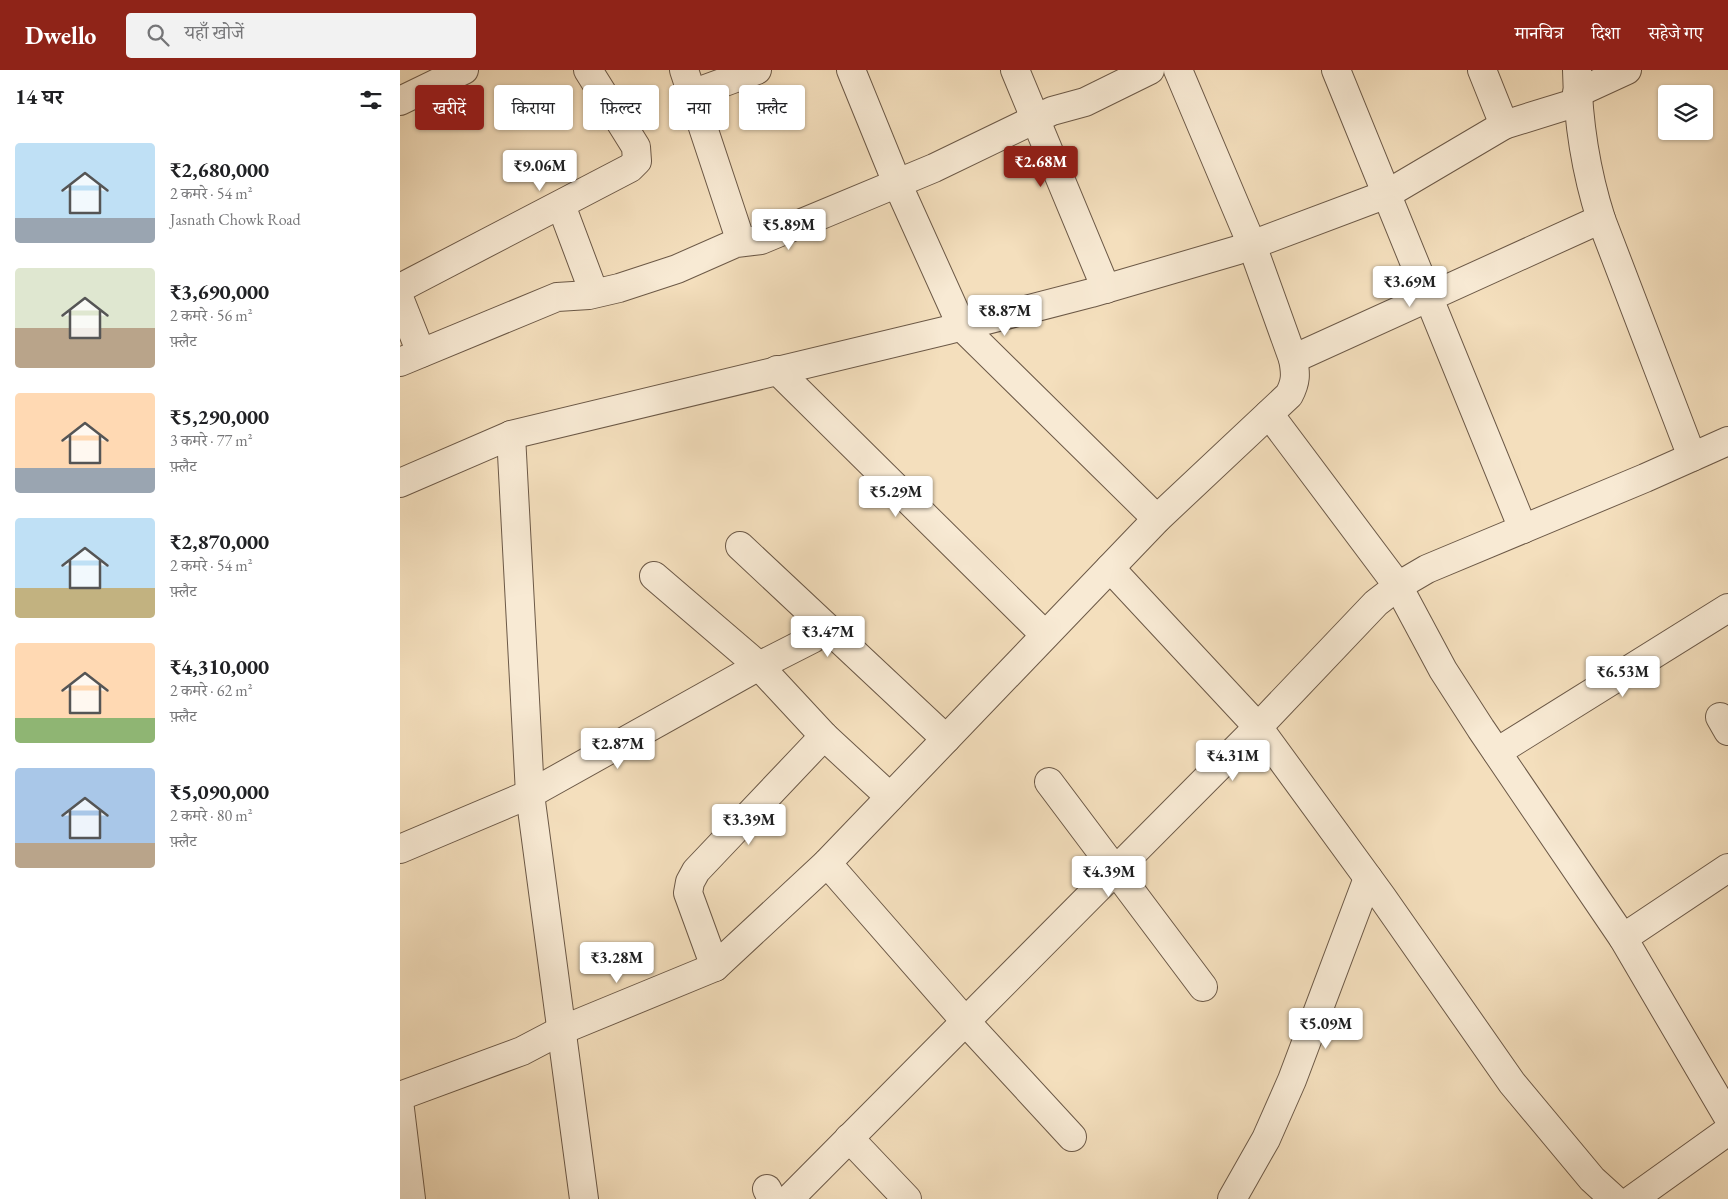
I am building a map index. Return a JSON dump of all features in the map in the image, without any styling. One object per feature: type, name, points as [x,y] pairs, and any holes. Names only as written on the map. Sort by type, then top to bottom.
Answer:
[{"type":"street","points":[[400,101],[464,70]]},
{"type":"street","points":[[400,288],[561,206],[630,168],[637,161],[636,147],[588,70]]},
{"type":"street","points":[[741,242],[688,82],[757,70]]},
{"type":"street","points":[[851,70],[897,183],[962,327],[1157,519]]},
{"type":"street","points":[[1015,70],[1106,289]]},
{"type":"street","points":[[400,300],[410,357],[557,297],[619,288],[677,269],[736,243],[761,240],[897,183],[1052,111],[1085,102],[1150,70]]},
{"type":"street","points":[[400,1096],[522,1051],[562,1030],[715,967],[827,863],[1157,519],[1289,396],[1295,384],[1296,373],[1293,359],[1252,245],[1178,70]]},
{"type":"street","points":[[1336,70],[1523,529]]},
{"type":"street","points":[[1482,70],[1504,125]]},
{"type":"street","points":[[400,483],[510,435],[962,327],[1106,289],[1252,245],[1387,194],[1504,125],[1577,88],[1627,70]]},
{"type":"street","points":[[1577,88],[1580,137],[1588,178],[1601,219],[1692,457]]},
{"type":"street","points":[[561,206],[594,293]]},
{"type":"street","points":[[1293,359],[1601,219]]},
{"type":"street","points":[[777,370],[1045,635]]},
{"type":"street","points":[[1269,414],[1398,586],[1443,670],[1496,752],[1623,938],[1728,1117]]},
{"type":"street","points":[[510,435],[530,794],[584,1199]]},
{"type":"street","points":[[776,1196],[849,1138],[1258,727],[1376,603],[1398,586],[1427,569],[1728,441]]},
{"type":"street","points":[[740,546],[946,739]]},
{"type":"street","points":[[1110,568],[1258,727],[1368,878],[1512,1083],[1592,1179],[1614,1199]]},
{"type":"street","points":[[654,576],[759,666],[824,736],[890,797]]},
{"type":"street","points":[[1496,752],[1728,608]]},
{"type":"street","points":[[400,849],[530,794],[759,666],[812,639]]},
{"type":"street","points":[[715,967],[688,893],[690,882],[696,871],[824,736]]},
{"type":"street","points":[[1050,782],[1204,987]]},
{"type":"street","points":[[827,863],[966,1022],[1072,1136]]},
{"type":"street","points":[[1623,938],[1728,868]]},
{"type":"street","points":[[1232,1199],[1266,1139],[1292,1080],[1368,878]]},
{"type":"street","points":[[400,1109],[411,1199]]},
{"type":"street","points":[[1633,1199],[1728,1131]]},
{"type":"street","points":[[849,1138],[907,1199]]}]
